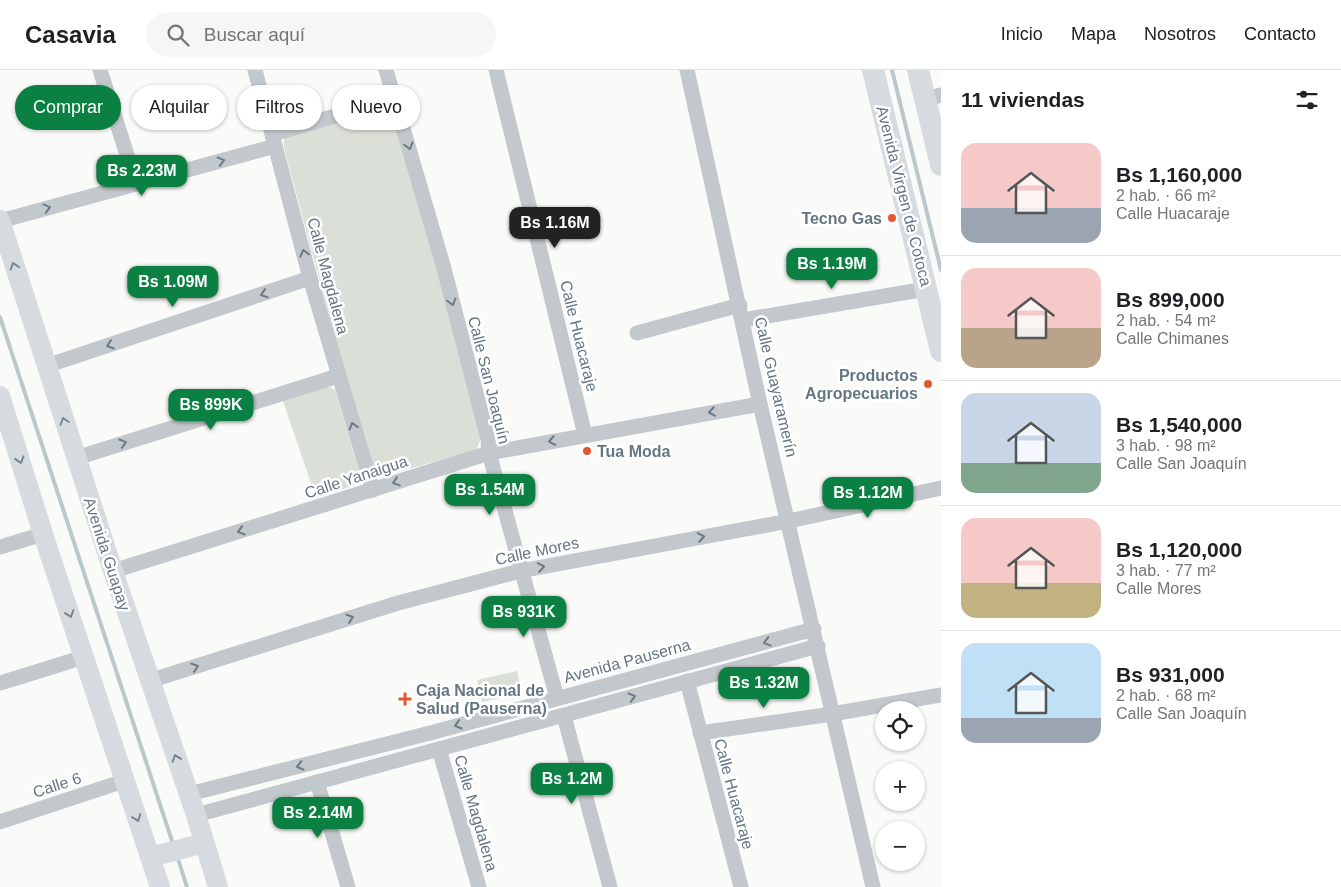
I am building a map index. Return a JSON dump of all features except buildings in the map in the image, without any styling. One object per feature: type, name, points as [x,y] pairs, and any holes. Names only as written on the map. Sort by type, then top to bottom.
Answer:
[{"type":"main road","name":"Avenida Virgen de Cotoca","points":[[873,70],[941,351]]},
{"type":"main road","points":[[918,70],[933,97],[941,165]]},
{"type":"main road","name":"Avenida Guapay","points":[[0,220],[113,572],[149,682],[189,794],[218,887]]},
{"type":"main road","points":[[1,401],[124,781],[156,856],[160,887]]},
{"type":"main road","points":[[156,856],[204,842]]},
{"type":"street","points":[[100,70],[136,183]]},
{"type":"street","name":"Calle Magdalena","points":[[255,70],[310,278],[373,490]]},
{"type":"street","name":"Calle San Joaquín","points":[[386,70],[390,85]]},
{"type":"street","name":"Calle Huacaraje","points":[[496,70],[585,435]]},
{"type":"street","name":"Calle Guayaramerín","points":[[687,70],[760,404],[789,521],[873,887]]},
{"type":"street","points":[[0,220],[136,183],[332,120]]},
{"type":"street","name":"Calle San Joaquín","points":[[403,130],[443,265],[520,571],[557,698]]},
{"type":"street","points":[[46,366],[310,278]]},
{"type":"street","points":[[637,333],[741,313],[926,289]]},
{"type":"street","points":[[76,458],[338,376]]},
{"type":"street","name":"Calle Yanaigua","points":[[113,572],[489,453],[760,404]]},
{"type":"street","name":"Calle Mores","points":[[149,682],[398,602],[520,571],[789,521],[941,488]]},
{"type":"street","points":[[0,547],[43,534]]},
{"type":"street","name":"Avenida Pauserna","points":[[189,794],[373,748],[814,629]]},
{"type":"street","points":[[196,815],[818,646]]},
{"type":"street","points":[[0,683],[84,657]]},
{"type":"street","name":"Calle Huacaraje","points":[[687,682],[741,887]]},
{"type":"street","points":[[598,687],[602,705]]},
{"type":"street","points":[[700,733],[832,714],[941,695]]},
{"type":"street","points":[[564,716],[610,887]]},
{"type":"street","points":[[373,748],[378,766]]},
{"type":"street","name":"Calle Magdalena","points":[[439,749],[480,887]]},
{"type":"street","name":"Calle 6","points":[[0,822],[124,781]]},
{"type":"street","points":[[316,782],[348,887]]},
{"type":"shaded area","points":[[332,122],[332,130],[401,130],[481,438],[476,450],[380,477],[371,471],[284,148],[284,139],[289,135],[306,130],[322,130],[322,125]]},
{"type":"shaded area","points":[[327,385],[335,390],[361,477],[355,485],[316,498],[282,398]]},
{"type":"shaded area","points":[[517,671],[522,693],[482,702],[477,680]]},
{"type":"waterway","points":[[892,70],[941,270]]},
{"type":"waterway","points":[[0,317],[173,844]]},
{"type":"waterway","points":[[177,856],[187,887]]},
{"type":"place","name":"Tecno Gas","points":[[892,218]]},
{"type":"place","name":"Productos Agropecuarios","points":[[928,384]]},
{"type":"place","name":"Tua Moda","points":[[587,451]]},
{"type":"place","name":"Caja Nacional de Salud (Pauserna)","points":[[405,699]]}]
